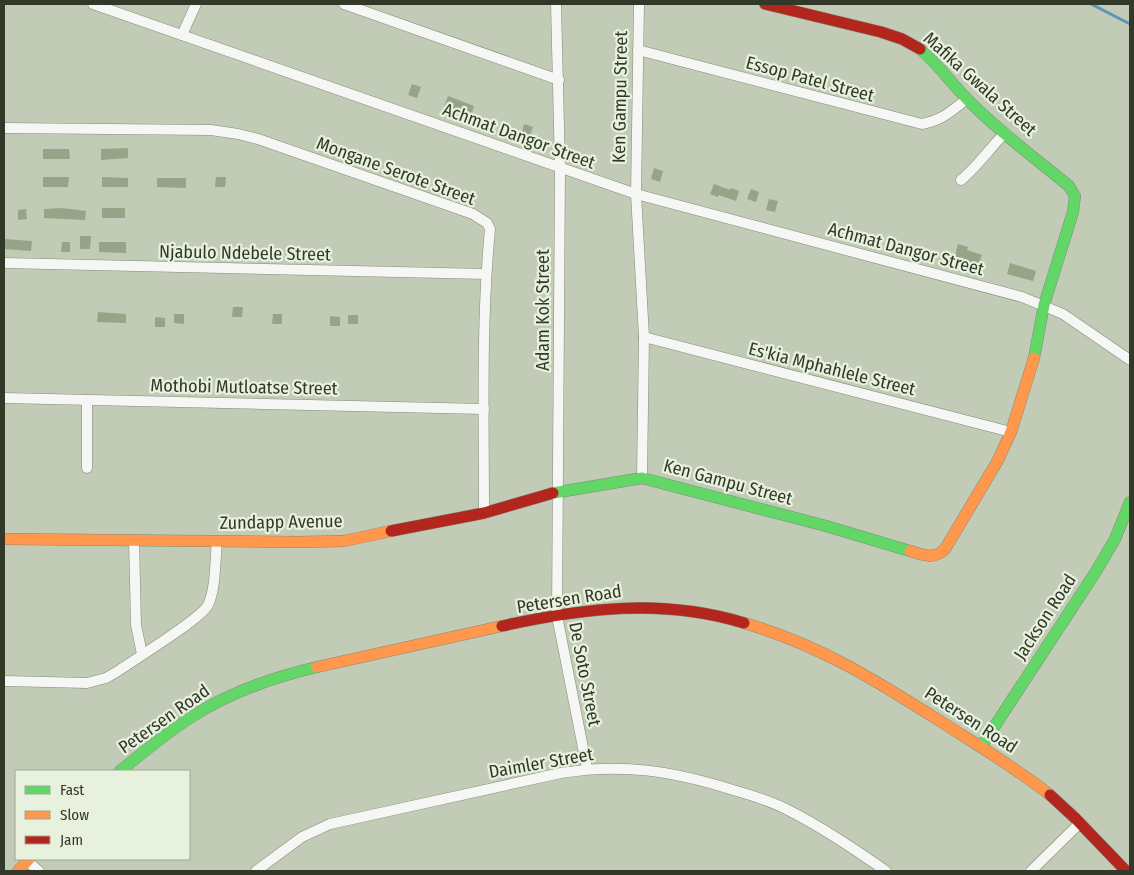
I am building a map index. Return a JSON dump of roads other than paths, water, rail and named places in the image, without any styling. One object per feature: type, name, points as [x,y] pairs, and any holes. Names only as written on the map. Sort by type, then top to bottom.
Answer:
[{"type":"street","name":"Achmat Dangor Street","points":[[93,4],[636,194],[1022,297],[1044,305],[1080,325],[1130,360]]},
{"type":"street","points":[[182,35],[196,4]]},
{"type":"street","points":[[344,4],[558,80]]},
{"type":"street","name":"Adam Kok Street","points":[[556,4],[560,168],[557,616]]},
{"type":"street","name":"Ken Gampu Street","points":[[639,4],[636,194],[644,337],[642,478],[826,526],[924,556],[936,557],[941,554],[950,542],[997,462],[1012,432],[1034,360],[1044,305]]},
{"type":"street","name":"Mafika Gwala Street","points":[[765,4],[902,39],[928,56],[967,99],[1069,186],[1075,196],[1073,212],[1044,305]]},
{"type":"street","name":"Essop Patel Street","points":[[638,50],[922,124],[936,122],[967,99]]},
{"type":"street","name":"Mongane Serote Street","points":[[4,128],[211,130],[238,134],[258,139],[473,214],[487,223],[490,229],[486,274],[484,513]]},
{"type":"street","points":[[961,180],[1005,133]]},
{"type":"street","name":"Njabulo Ndebele Street","points":[[4,263],[486,274]]},
{"type":"street","name":"Es'kia Mphahlele Street","points":[[644,337],[1012,432]]},
{"type":"street","name":"Mothobi Mutloatse Street","points":[[4,398],[484,409]]},
{"type":"street","points":[[87,400],[87,468]]},
{"type":"street","name":"Zundapp Avenue","points":[[4,539],[344,541],[484,513],[558,492],[642,478]]},
{"type":"street","name":"Jackson Road","points":[[981,747],[1095,573],[1115,539],[1130,502]]},
{"type":"street","points":[[134,540],[136,625],[142,654]]},
{"type":"street","points":[[4,681],[95,682],[118,671],[202,614],[208,607],[211,597],[217,541]]},
{"type":"street","name":"Petersen Road","points":[[121,770],[154,744],[203,710],[258,684],[322,666],[557,616],[601,609],[645,607],[689,610],[774,632],[826,654],[867,675],[981,747],[1042,789],[1126,871]]},
{"type":"street","name":"De Soto Street","points":[[557,616],[588,768]]},
{"type":"street","name":"Daimler Street","points":[[256,871],[302,837],[330,824],[588,768],[641,769],[670,773],[746,794],[784,808],[812,823],[886,871]]},
{"type":"street","points":[[1031,871],[1079,824]]},
{"type":"street","points":[[18,871],[28,860],[39,871]]},
{"type":"waterway","points":[[1091,4],[1130,24]]}]
